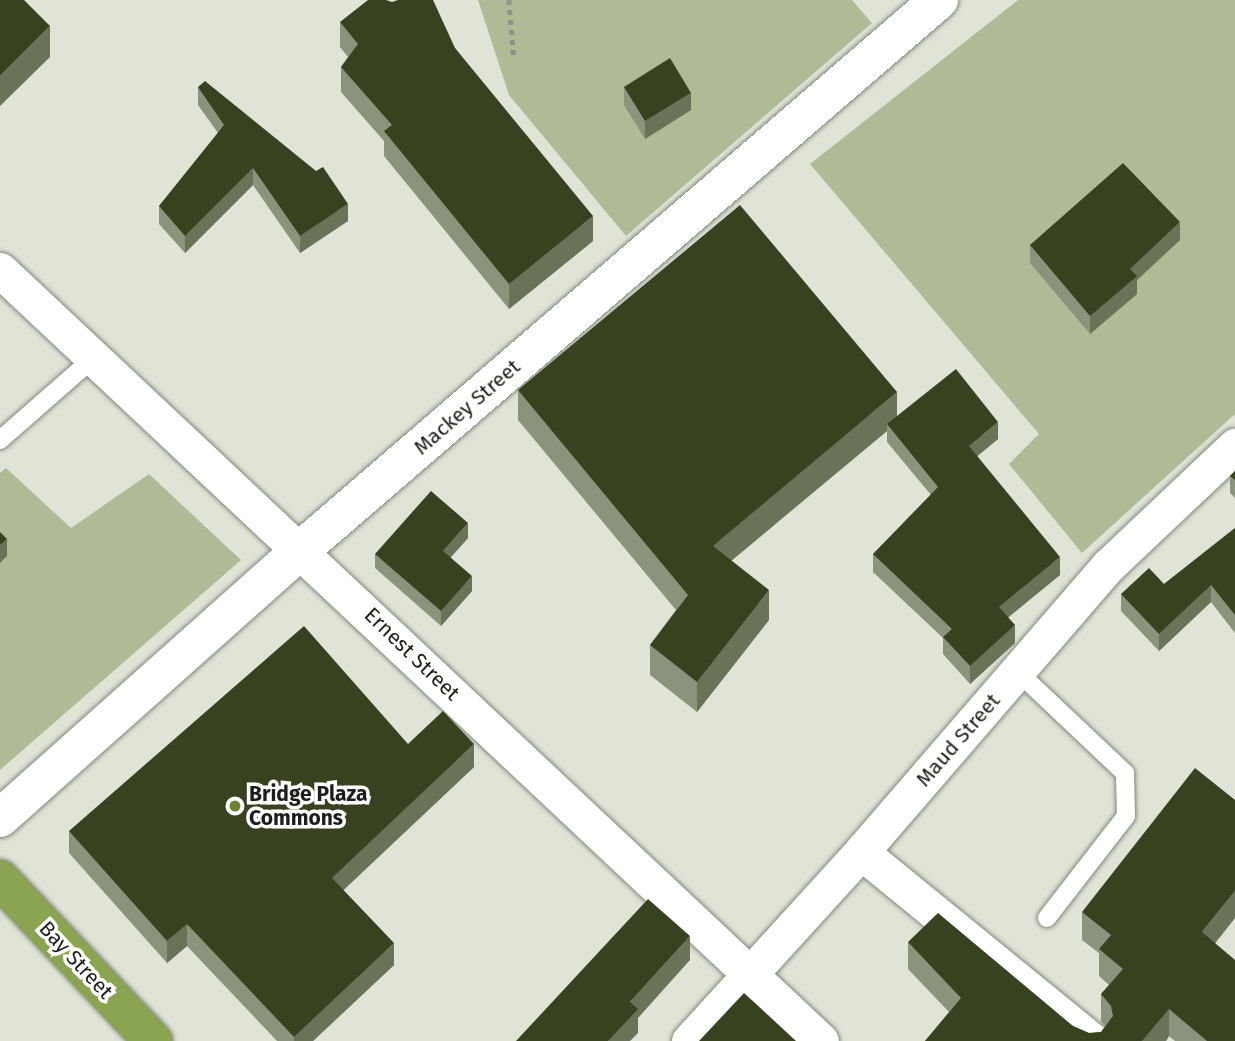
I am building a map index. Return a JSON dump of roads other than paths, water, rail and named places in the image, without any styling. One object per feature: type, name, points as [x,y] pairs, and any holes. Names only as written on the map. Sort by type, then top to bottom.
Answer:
[{"type":"highway","name":"Bay Street","points":[[0,878],[153,1041]]},
{"type":"main road","name":"Mackey Street","points":[[0,818],[302,549],[939,0]]},
{"type":"street","name":"Ernest Street","points":[[0,270],[91,359],[302,549],[821,1041]]},
{"type":"street","name":"Maud Street","points":[[689,1041],[861,852],[1108,566],[1235,446]]},
{"type":"street","points":[[861,852],[1093,1041]]},
{"type":"lane","points":[[0,440],[91,359]]},
{"type":"lane","points":[[1017,671],[1125,773],[1126,816],[1047,918]]},
{"type":"place","name":"Bridge Plaza Commons","points":[[235,806]]}]
